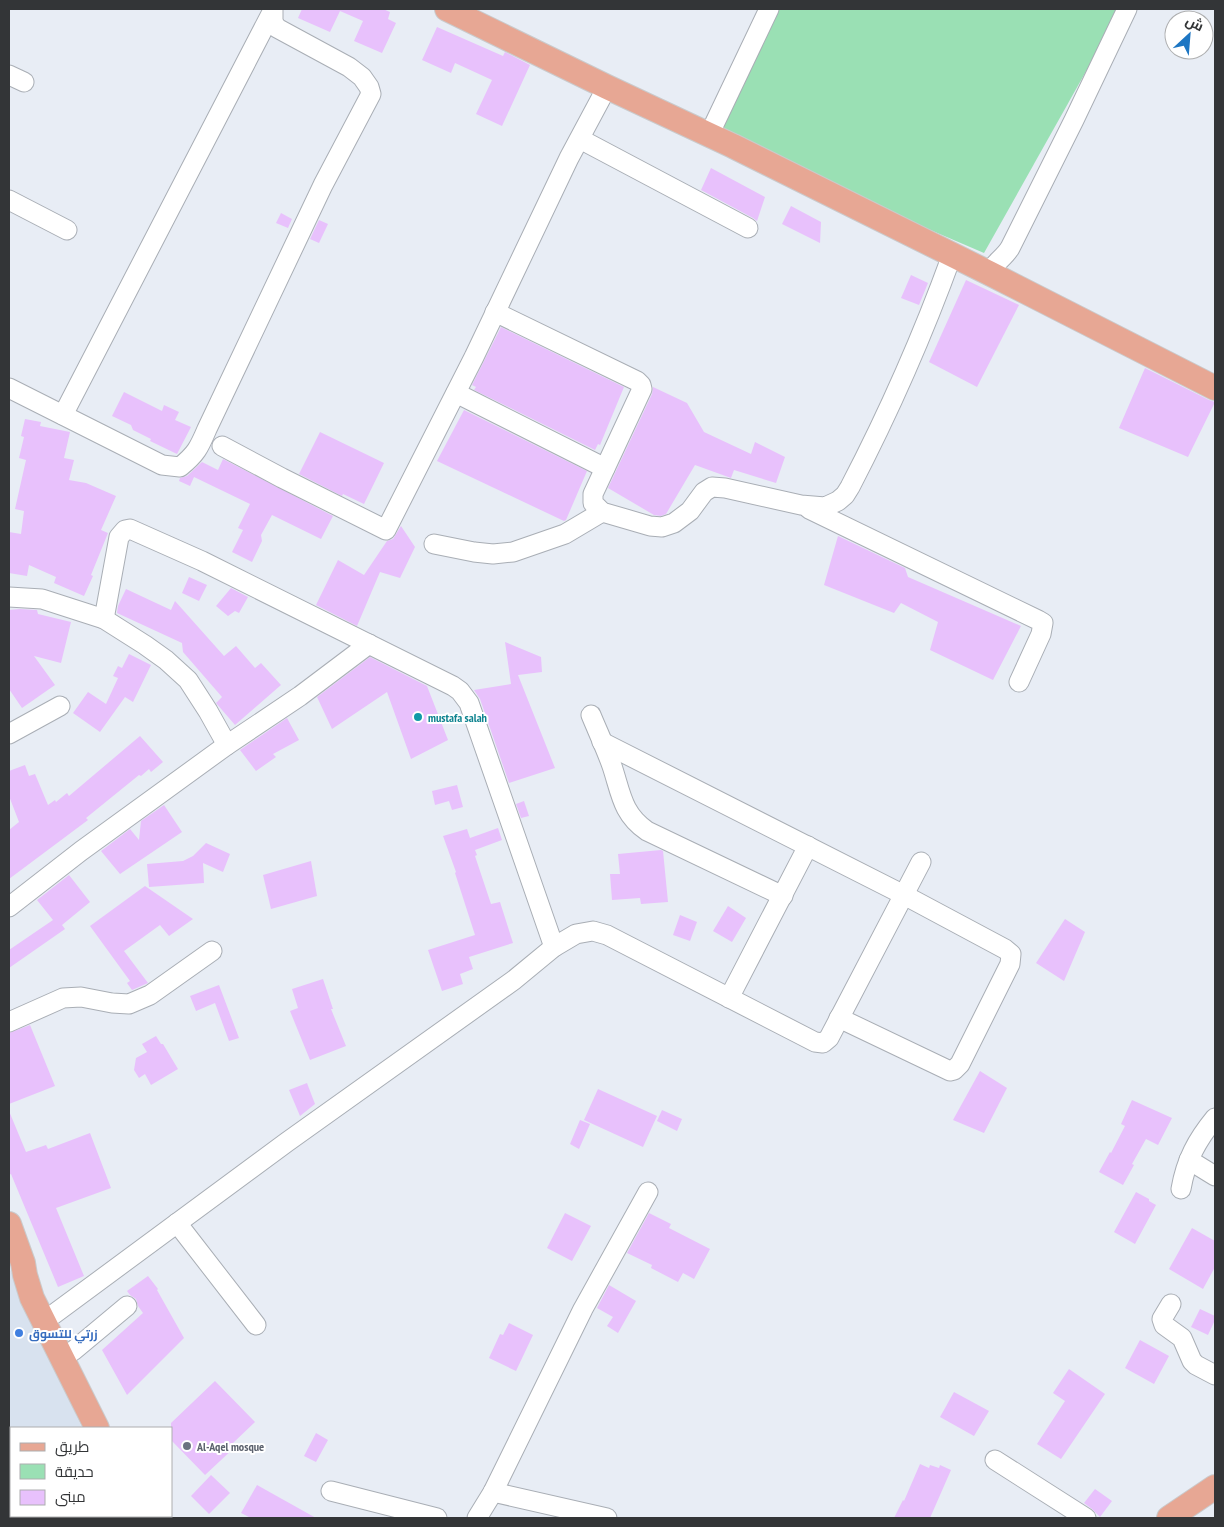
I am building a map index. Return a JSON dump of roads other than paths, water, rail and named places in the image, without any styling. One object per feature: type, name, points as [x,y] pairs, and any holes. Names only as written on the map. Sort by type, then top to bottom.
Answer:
[{"type":"main road","points":[[447,9],[989,273],[1215,388]]},
{"type":"main road","points":[[9,1224],[23,1263],[26,1281],[32,1298],[96,1427]]},
{"type":"main road","points":[[23,1263],[41,1288],[111,1427]]},
{"type":"main road","points":[[1169,1518],[1215,1488]]},
{"type":"street","points":[[709,135],[769,9]]},
{"type":"street","points":[[989,273],[994,264],[1004,257],[1010,248],[1127,9]]},
{"type":"street","points":[[9,388],[162,465],[180,467],[199,448],[323,185],[371,94],[369,87],[362,77],[349,67],[277,28],[273,22],[273,10]]},
{"type":"street","points":[[63,415],[273,10]]},
{"type":"street","points":[[222,446],[386,530],[607,87]]},
{"type":"street","points":[[580,139],[748,228]]},
{"type":"street","points":[[9,200],[67,230]]},
{"type":"street","points":[[496,312],[637,381],[641,385],[642,389],[593,494],[593,502],[602,512],[650,526],[662,527],[674,523],[690,511],[704,492],[712,488],[742,491],[801,505],[825,508],[838,501],[850,487],[882,426],[932,312],[952,255]]},
{"type":"street","points":[[456,393],[605,468]]},
{"type":"street","points":[[801,505],[1042,623],[1041,634],[1019,682]]},
{"type":"street","points":[[434,544],[493,554],[513,552],[565,534],[602,512]]},
{"type":"street","points":[[104,619],[119,537],[125,530],[130,529],[202,561],[460,691],[469,703],[554,947]]},
{"type":"street","points":[[9,597],[42,599],[104,619],[166,660],[188,680],[208,710],[227,745]]},
{"type":"street","points":[[9,907],[81,851],[227,745],[300,696],[369,644]]},
{"type":"street","points":[[9,734],[60,706]]},
{"type":"street","points":[[591,715],[612,766],[626,810],[637,824],[647,831],[783,896]]},
{"type":"street","points":[[602,742],[904,895],[1011,954],[1010,964],[960,1064],[954,1070],[950,1071],[838,1018]]},
{"type":"street","points":[[729,998],[808,846]]},
{"type":"street","points":[[54,1314],[287,1142],[514,980],[554,947],[576,934],[594,931],[607,935],[815,1042],[823,1043],[829,1038],[921,862]]},
{"type":"street","points":[[9,1022],[62,998],[81,997],[112,1003],[130,1004],[150,995],[212,951]]},
{"type":"street","points":[[1181,1189],[1189,1160],[1201,1136],[1215,1118]]},
{"type":"street","points":[[1189,1160],[1215,1176]]},
{"type":"street","points":[[477,1518],[493,1492],[583,1309],[648,1192]]},
{"type":"street","points":[[177,1223],[256,1324]]},
{"type":"street","points":[[1171,1304],[1162,1319],[1164,1325],[1182,1338],[1196,1365],[1215,1375]]},
{"type":"street","points":[[73,1351],[127,1306]]},
{"type":"street","points":[[995,1460],[1086,1518]]},
{"type":"street","points":[[331,1490],[437,1518]]},
{"type":"street","points":[[493,1492],[607,1518]]},
{"type":"place","name":"mustafa salah","points":[[418,717]]},
{"type":"place","name":"زرتي للتسوق","points":[[19,1333]]},
{"type":"place","name":"Al-Aqel mosque","points":[[187,1446]]}]
